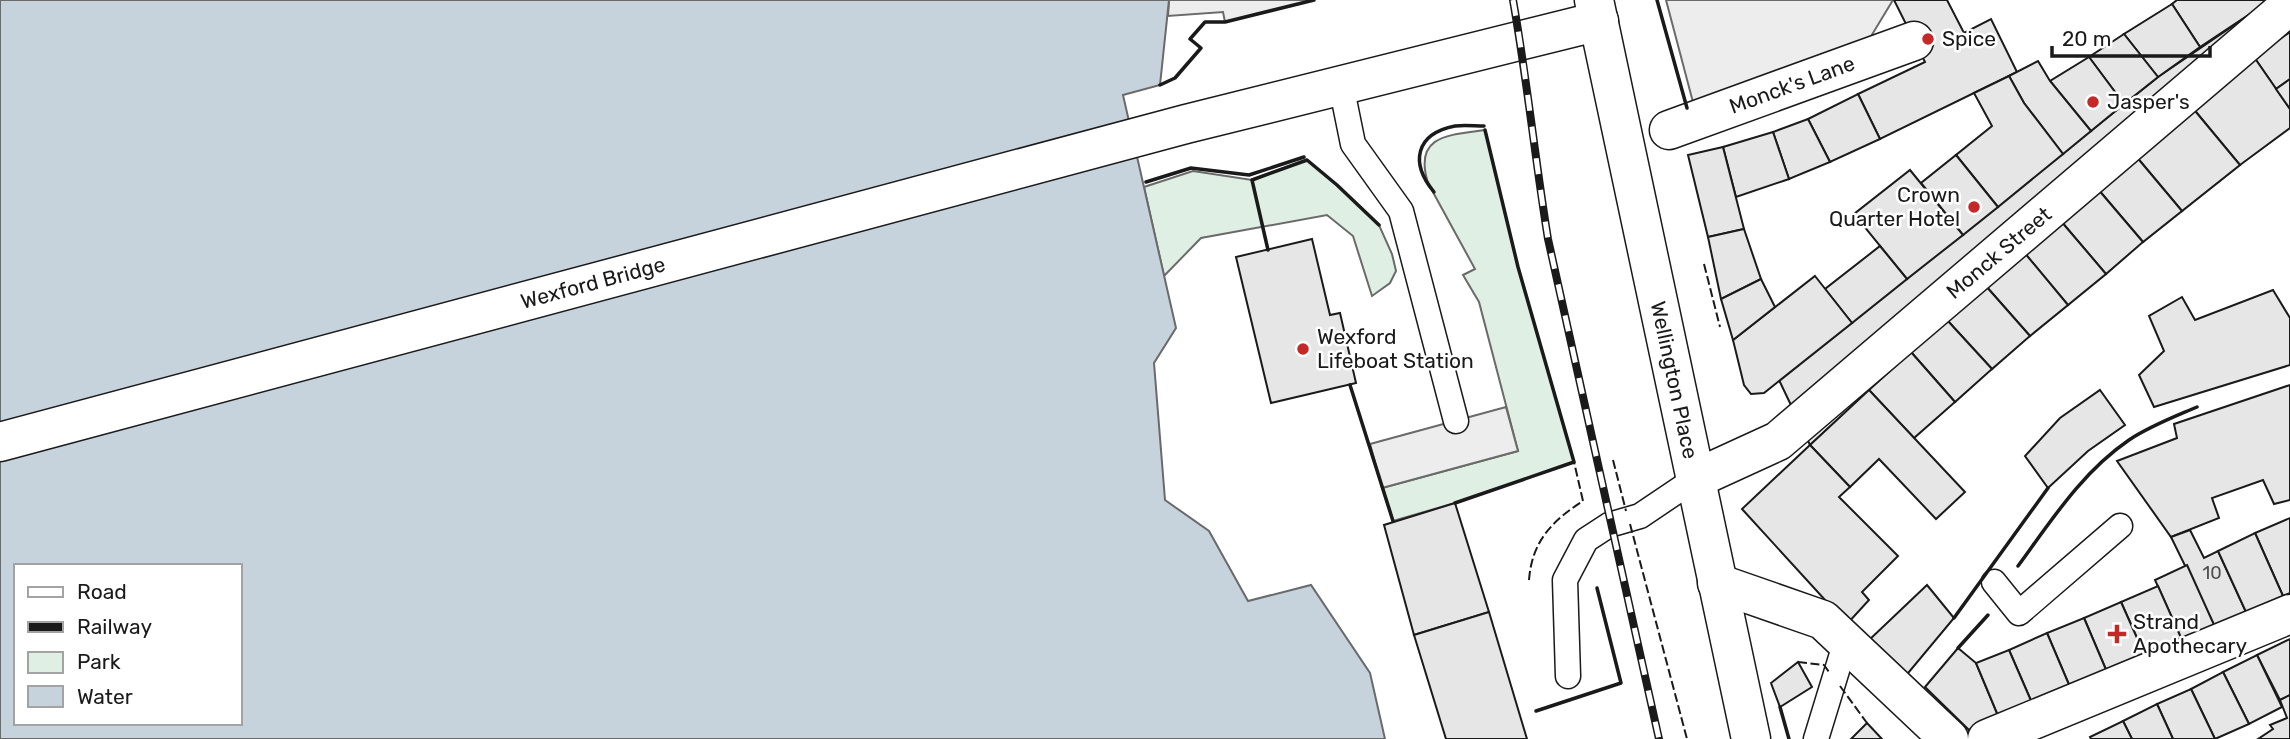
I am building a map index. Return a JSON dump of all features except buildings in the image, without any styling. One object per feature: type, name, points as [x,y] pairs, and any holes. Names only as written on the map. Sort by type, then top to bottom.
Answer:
[{"type":"main road","name":"Monck Street","points":[[1695,479],[1778,441],[2290,5]]},
{"type":"main road","name":"Wellington Place","points":[[1597,10],[1751,739]]},
{"type":"main road","name":"Wexford Bridge","points":[[0,442],[1186,124],[1341,85],[1597,10]]},
{"type":"main road","name":"Monck's Lane","points":[[1669,130],[1914,41]]},
{"type":"main road","points":[[1717,583],[1823,620],[1949,739]]},
{"type":"main road","points":[[1987,739],[2290,614]]},
{"type":"lane","points":[[1341,85],[1353,144],[1401,211],[1457,421]]},
{"type":"lane","points":[[1569,676],[1565,580],[1586,540],[1609,524],[1640,516],[1695,479]]},
{"type":"lane","points":[[1994,582],[2019,613],[2120,526]]},
{"type":"lane","points":[[1816,739],[1846,641]]},
{"type":"green space","points":[[1485,130],[1518,267],[1574,462],[1455,503],[1393,521],[1382,488],[1518,451],[1479,302],[1463,275],[1475,269],[1428,183],[1425,167],[1430,146],[1437,140]]},
{"type":"green space","points":[[1307,160],[1379,225],[1392,254],[1396,271],[1390,283],[1372,296],[1353,236],[1327,215],[1201,238],[1164,276],[1144,187],[1193,171],[1252,180]]},
{"type":"shaded area","points":[[1169,0],[1314,0],[1225,22],[1223,12],[1168,16]]},
{"type":"shaded area","points":[[1666,0],[1893,0],[1870,38],[1694,106]]},
{"type":"shaded area","points":[[1506,407],[1518,451],[1382,488],[1370,444]]},
{"type":"water","points":[[0,0],[1169,0],[1160,85],[1123,95],[1176,328],[1154,363],[1165,500],[1209,531],[1248,601],[1311,585],[1370,673],[1385,739],[0,739]]},
{"type":"railway","points":[[1513,0],[1548,239],[1659,739]]},
{"type":"fence","points":[[1704,264],[1720,327]]},
{"type":"fence","points":[[1613,460],[1626,511]]},
{"type":"fence","points":[[1529,580],[1539,543],[1562,516],[1583,501],[1574,462]]},
{"type":"fence","points":[[1630,524],[1687,739]]},
{"type":"fence","points":[[1798,662],[1824,665],[1829,672]]},
{"type":"fence","points":[[1840,686],[1867,723]]},
{"type":"wall","points":[[1160,85],[1175,78],[1201,48],[1190,39],[1205,22],[1225,22],[1314,0]]},
{"type":"wall","points":[[1657,0],[1687,108]]},
{"type":"wall","points":[[1434,192],[1422,171],[1420,151],[1424,143],[1431,136],[1455,126],[1484,126]]},
{"type":"wall","points":[[1455,503],[1574,462],[1518,267],[1485,130]]},
{"type":"wall","points":[[1146,182],[1191,168],[1249,175],[1304,157]]},
{"type":"wall","points":[[1268,250],[1252,180],[1307,160],[1379,225]]},
{"type":"wall","points":[[1350,385],[1393,521]]},
{"type":"wall","points":[[2018,566],[2068,498],[2096,467],[2145,430],[2197,407]]},
{"type":"wall","points":[[1954,618],[2048,488]]},
{"type":"wall","points":[[1536,711],[1621,683],[1597,588]]},
{"type":"wall","points":[[1958,648],[1988,615]]},
{"type":"wall","points":[[1780,707],[1789,739]]},
{"type":"place","name":"Spice","points":[[1928,39]]},
{"type":"place","name":"Jasper's","points":[[2093,102]]},
{"type":"place","name":"Crown Quarter Hotel","points":[[1974,207]]},
{"type":"place","name":"Wexford Lifeboat Station","points":[[1303,349]]},
{"type":"place","name":"Strand Apothecary","points":[[2117,634]]}]
